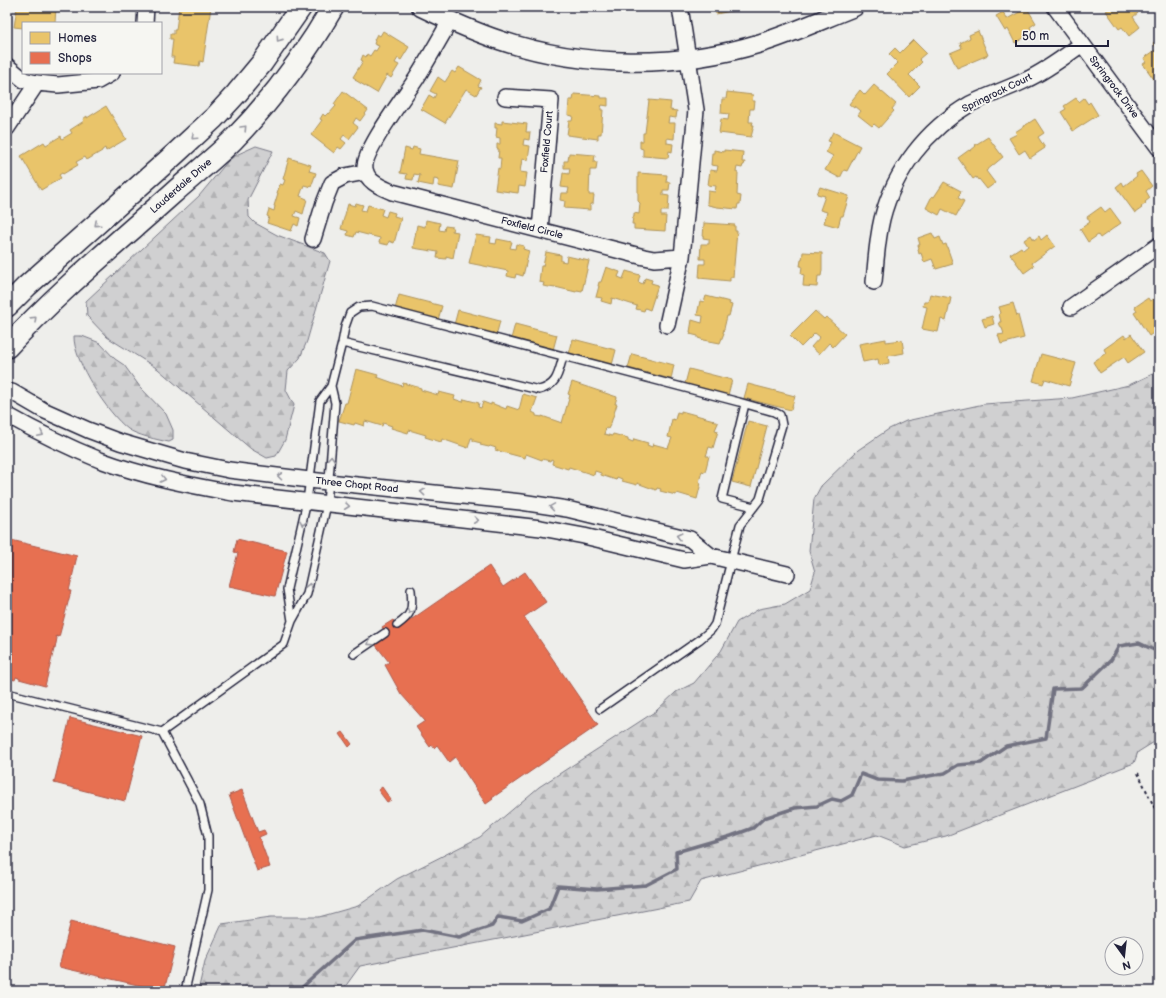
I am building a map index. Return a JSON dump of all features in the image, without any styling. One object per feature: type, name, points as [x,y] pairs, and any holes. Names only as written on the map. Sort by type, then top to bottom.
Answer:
[{"type":"main road","points":[[7,306],[214,118],[262,63],[301,7]]},
{"type":"main road","name":"Lauderdale Drive","points":[[7,347],[28,324],[64,290],[232,140],[261,109],[286,78],[305,52],[333,7]]},
{"type":"street","points":[[145,22],[146,7]]},
{"type":"street","points":[[421,7],[469,30],[518,46],[572,57],[616,61],[688,59],[722,53],[760,43],[854,7]]},
{"type":"street","points":[[667,325],[682,257],[696,110],[680,7]]},
{"type":"street","name":"Springrock Drive","points":[[1055,7],[1159,148]]},
{"type":"street","points":[[314,239],[324,203],[332,183],[345,176],[366,172],[364,168],[366,159],[378,137],[450,21]]},
{"type":"street","name":"Springrock Court","points":[[874,282],[880,233],[890,195],[901,172],[932,132],[961,110],[1027,80],[1052,66],[1082,44]]},
{"type":"street","points":[[7,66],[24,80],[58,85],[98,81],[110,74]]},
{"type":"street","points":[[7,128],[37,83]]},
{"type":"street","name":"Foxfield Court","points":[[505,97],[551,100],[540,230]]},
{"type":"street","name":"Foxfield Circle","points":[[366,172],[375,184],[392,192],[644,258],[654,259],[682,257]]},
{"type":"street","points":[[1071,307],[1159,245]]},
{"type":"street","name":"Three Chopt Road","points":[[7,391],[12,392],[43,410],[88,430],[163,456],[214,467],[310,480],[521,502],[567,509],[690,539],[712,556]]},
{"type":"street","name":"Three Chopt Road","points":[[7,415],[39,432],[108,462],[144,474],[187,485],[233,493],[541,528],[584,536],[684,560],[712,556],[787,574]]},
{"type":"lane","points":[[292,621],[287,589],[308,501],[320,401],[331,386],[345,327],[350,314],[359,307],[372,306],[774,412],[780,416],[782,425],[760,499],[740,525],[715,624],[706,636],[600,709]]},
{"type":"lane","points":[[342,343],[539,390],[548,388],[556,380],[563,357]]},
{"type":"lane","points":[[162,732],[284,644],[292,621],[307,594],[327,504],[335,403],[331,386]]},
{"type":"lane","points":[[745,404],[722,499],[754,507]]},
{"type":"lane","points":[[397,625],[406,619],[410,613],[412,606],[411,590]]},
{"type":"lane","points":[[354,654],[385,633]]},
{"type":"lane","points":[[7,693],[162,732],[200,804],[208,836],[208,890],[185,991]]},
{"type":"path","points":[[1138,773],[1159,818]]},
{"type":"green space","points":[[256,146],[273,151],[248,200],[249,217],[255,223],[277,235],[325,253],[330,261],[307,341],[300,358],[288,371],[286,390],[294,405],[285,440],[276,456],[267,458],[251,449],[158,369],[107,337],[87,316],[86,301],[199,196],[228,161],[236,155]]},
{"type":"green space","points":[[74,336],[82,336],[100,343],[115,359],[124,365],[140,387],[166,414],[173,430],[173,440],[169,442],[153,439],[128,429],[120,422],[102,400],[85,372],[75,347]]},
{"type":"green space","points":[[1159,371],[1159,739],[1138,752],[1134,763],[946,836],[905,846],[877,835],[701,881],[689,902],[360,966],[342,991],[198,991],[205,961],[222,924],[271,917],[319,917],[358,906],[397,879],[480,837],[539,787],[656,711],[676,692],[694,683],[721,651],[737,622],[759,609],[785,604],[810,589],[815,572],[809,551],[814,499],[821,486],[858,450],[889,429],[906,421],[984,404],[1072,398],[1129,385]]},
{"type":"building: Homes","points":[[17,7],[56,7],[55,22],[22,22],[22,28],[14,27]]},
{"type":"building: Homes","points":[[179,7],[211,7],[203,62],[200,61],[199,66],[173,63],[174,57],[171,57],[173,39],[170,39],[170,34],[174,34],[174,30],[176,30]]},
{"type":"building: Homes","points":[[715,7],[735,7],[736,10],[716,14]]},
{"type":"building: Homes","points":[[1112,7],[1133,7],[1138,13],[1133,17],[1140,27],[1129,36],[1122,27],[1119,29],[1106,11]]},
{"type":"building: Homes","points":[[1027,8],[1036,23],[1030,27],[1032,31],[1026,34],[1027,36],[1015,43],[1008,29],[1005,31],[996,16],[1003,12],[1007,19]]},
{"type":"building: Homes","points":[[383,31],[409,47],[401,60],[398,58],[395,63],[399,65],[391,78],[387,75],[377,93],[355,80],[356,79],[353,77],[363,61],[361,60],[363,55],[366,57],[367,54],[370,56],[374,50],[376,51],[379,46],[374,44],[374,40],[377,34],[380,36]]},
{"type":"building: Homes","points":[[978,31],[988,55],[957,68],[950,53],[962,48],[960,43],[970,38],[969,35]]},
{"type":"building: Homes","points":[[1159,39],[1158,85],[1143,64],[1146,62],[1144,58],[1157,49],[1153,43]]},
{"type":"building: Homes","points":[[913,40],[926,53],[919,59],[922,62],[909,75],[920,86],[909,97],[887,74],[898,63],[889,54],[895,48],[900,53]]},
{"type":"building: Homes","points":[[459,67],[481,80],[478,86],[481,87],[476,95],[466,89],[445,123],[421,109],[429,95],[434,98],[436,94],[430,91],[438,77],[445,82],[452,71],[455,73]]},
{"type":"building: Homes","points":[[874,85],[896,104],[892,109],[894,111],[879,128],[874,124],[872,126],[858,115],[861,111],[855,106],[854,108],[849,104],[860,90],[865,95]]},
{"type":"building: Homes","points":[[343,91],[368,110],[360,121],[356,118],[353,123],[358,127],[349,139],[344,135],[341,139],[346,143],[341,149],[338,147],[334,153],[311,135],[322,120],[320,119],[323,114],[325,116],[328,113],[329,114],[336,106],[334,104]]},
{"type":"building: Homes","points":[[727,92],[753,95],[752,101],[755,101],[754,109],[750,109],[749,122],[753,122],[752,125],[754,125],[751,137],[719,133],[721,119],[728,120],[729,114],[721,113],[722,99],[726,99]]},
{"type":"building: Homes","points":[[574,94],[608,98],[608,106],[602,105],[601,108],[601,110],[603,110],[601,134],[598,134],[598,139],[567,135],[569,121],[572,121],[573,116],[568,115],[569,100],[573,100]]},
{"type":"building: Homes","points":[[1076,98],[1079,102],[1084,98],[1088,104],[1090,102],[1098,115],[1073,131],[1061,112],[1066,109],[1064,106]]},
{"type":"building: Homes","points":[[649,100],[671,102],[670,110],[677,111],[676,118],[669,117],[668,123],[675,123],[674,139],[667,138],[667,143],[673,144],[672,152],[669,151],[668,158],[643,156],[643,149],[640,148],[640,141],[643,141],[643,133],[645,133]]},
{"type":"building: Homes","points":[[106,106],[126,139],[106,151],[105,148],[87,160],[85,157],[76,162],[78,165],[59,175],[61,178],[41,190],[21,156],[44,142],[46,145],[61,136],[62,139],[72,133],[70,130],[84,121],[83,119],[87,116],[87,118]]},
{"type":"building: Homes","points":[[1035,119],[1044,133],[1038,137],[1045,148],[1030,158],[1025,150],[1019,154],[1009,138],[1017,134],[1015,132]]},
{"type":"building: Homes","points":[[502,121],[527,124],[526,132],[530,132],[529,140],[524,139],[523,145],[530,146],[528,160],[522,159],[520,172],[527,173],[525,187],[519,186],[518,193],[495,190],[501,158],[498,158],[499,149],[497,149],[497,144],[500,144],[500,138],[496,137],[497,128],[495,128],[495,123],[502,124]]},
{"type":"building: Homes","points":[[833,132],[860,146],[847,171],[844,170],[840,178],[825,170],[833,156],[826,152],[831,142],[828,141]]},
{"type":"building: Homes","points":[[988,137],[1003,157],[986,171],[995,183],[987,189],[979,179],[978,180],[976,177],[973,179],[958,158]]},
{"type":"building: Homes","points":[[413,147],[420,149],[419,154],[459,161],[454,189],[438,186],[439,180],[434,179],[433,186],[418,183],[420,175],[414,174],[413,180],[406,179],[407,174],[400,173],[405,148],[412,150]]},
{"type":"building: Homes","points":[[714,150],[724,152],[724,150],[743,152],[742,162],[745,162],[744,165],[742,168],[737,167],[736,172],[738,173],[737,195],[741,196],[740,204],[738,204],[737,209],[717,207],[708,205],[707,203],[708,191],[715,192],[716,186],[708,185],[710,170],[717,171],[718,166],[711,165],[712,153],[714,153]]},
{"type":"building: Homes","points":[[569,153],[595,155],[594,162],[597,162],[596,170],[590,170],[589,195],[594,195],[593,204],[590,204],[590,210],[564,208],[565,201],[560,200],[561,193],[568,193],[569,188],[561,187],[563,173],[569,174],[570,168],[564,168],[564,161],[568,161]]},
{"type":"building: Homes","points":[[289,158],[311,165],[309,171],[316,173],[311,187],[304,185],[300,196],[307,199],[303,214],[296,211],[294,216],[300,218],[298,226],[294,224],[291,231],[267,223],[269,209],[274,211],[280,184],[283,185],[285,180],[283,179]]},
{"type":"building: Homes","points":[[1141,171],[1152,186],[1146,191],[1150,198],[1141,207],[1142,208],[1135,213],[1116,187],[1122,182],[1124,186]]},
{"type":"building: Homes","points":[[638,173],[667,175],[666,182],[670,182],[669,190],[663,190],[663,195],[669,196],[668,211],[661,211],[661,216],[666,216],[665,231],[634,229],[634,224],[632,224],[633,217],[634,213],[639,214],[640,203],[638,201]]},
{"type":"building: Homes","points":[[944,182],[961,191],[958,198],[964,201],[956,216],[942,209],[939,215],[926,208],[932,196],[934,197]]},
{"type":"building: Homes","points":[[820,187],[849,196],[838,227],[824,223],[827,212],[820,210],[825,196],[817,194]]},
{"type":"building: Homes","points":[[356,203],[363,205],[361,210],[366,211],[368,205],[383,209],[381,215],[386,217],[388,211],[395,213],[394,216],[401,218],[394,243],[389,241],[388,245],[379,243],[380,238],[356,232],[354,237],[347,235],[348,231],[341,229],[348,204],[355,206]]},
{"type":"building: Homes","points":[[1101,207],[1105,212],[1110,208],[1121,223],[1100,238],[1098,235],[1088,242],[1080,229],[1090,222],[1087,217]]},
{"type":"building: Homes","points":[[426,220],[440,223],[439,230],[444,231],[445,226],[453,227],[452,231],[458,232],[453,258],[446,256],[446,259],[437,258],[438,252],[413,248],[417,225],[425,227]]},
{"type":"building: Homes","points":[[704,223],[735,225],[735,231],[737,231],[733,277],[730,277],[730,281],[699,278],[700,264],[705,264],[705,259],[700,259],[701,244],[709,244],[709,239],[703,238]]},
{"type":"building: Homes","points":[[932,233],[935,239],[940,237],[943,245],[946,244],[953,264],[936,269],[932,259],[924,262],[921,253],[919,254],[918,245],[920,245],[918,238]]},
{"type":"building: Homes","points":[[476,235],[491,237],[490,243],[496,244],[497,239],[512,242],[510,248],[515,249],[516,244],[524,246],[523,249],[529,251],[523,276],[516,274],[515,278],[507,276],[508,271],[469,263]]},
{"type":"building: Homes","points":[[1031,235],[1034,240],[1039,236],[1041,240],[1047,235],[1055,246],[1032,263],[1034,266],[1024,273],[1010,254],[1021,247],[1023,250],[1028,246],[1024,240]]},
{"type":"building: Homes","points":[[546,252],[561,255],[561,261],[566,262],[567,256],[589,261],[582,291],[577,290],[576,292],[543,286],[544,283],[539,282],[541,266],[543,266]]},
{"type":"building: Homes","points":[[803,252],[822,253],[822,270],[821,276],[818,276],[817,287],[803,286],[804,275],[801,274],[802,266],[800,266]]},
{"type":"building: Homes","points":[[606,267],[620,272],[618,277],[623,279],[626,271],[640,275],[638,282],[643,284],[645,278],[652,280],[651,283],[658,285],[650,310],[645,308],[644,311],[636,309],[637,306],[612,298],[611,304],[601,301],[602,298],[596,297],[599,282],[601,282]]},
{"type":"building: Homes","points":[[930,294],[951,298],[946,321],[941,319],[938,332],[922,329],[927,307],[923,306],[924,302],[928,302]]},
{"type":"building: Homes","points":[[399,295],[442,306],[438,320],[395,309]]},
{"type":"building: Homes","points":[[706,296],[730,302],[729,304],[732,305],[729,316],[727,316],[724,333],[720,343],[704,340],[698,338],[698,336],[690,334],[692,320],[702,323],[703,316],[697,315],[700,301],[704,302]]},
{"type":"building: Homes","points":[[1148,298],[1150,301],[1153,299],[1155,301],[1159,298],[1159,322],[1156,324],[1159,329],[1149,336],[1134,313],[1137,311],[1135,307]]},
{"type":"building: Homes","points":[[1013,303],[1024,338],[1001,344],[998,335],[1004,334],[999,322],[1001,322],[999,314],[1001,313],[999,307]]},
{"type":"building: Homes","points":[[458,310],[500,321],[496,336],[454,325]]},
{"type":"building: Homes","points":[[815,311],[824,319],[826,317],[845,334],[833,347],[829,343],[819,354],[811,347],[820,337],[815,333],[801,347],[790,336]]},
{"type":"building: Homes","points":[[992,316],[994,324],[985,327],[982,319]]},
{"type":"building: Homes","points":[[515,324],[557,335],[553,350],[511,339]]},
{"type":"building: Homes","points":[[1131,334],[1144,352],[1128,363],[1124,357],[1100,373],[1093,362],[1106,353],[1104,349],[1124,335],[1126,338]]},
{"type":"building: Homes","points":[[573,339],[616,350],[612,365],[569,354]]},
{"type":"building: Homes","points":[[886,339],[886,342],[902,340],[904,353],[888,356],[889,363],[879,365],[878,359],[863,362],[859,344]]},
{"type":"building: Homes","points":[[632,354],[674,365],[671,379],[628,368]]},
{"type":"building: Homes","points":[[1041,354],[1076,363],[1069,386],[1045,379],[1043,384],[1033,381]]},
{"type":"building: Homes","points":[[356,369],[378,375],[377,377],[402,386],[403,383],[438,395],[439,392],[455,396],[454,399],[463,402],[464,399],[479,403],[478,407],[481,408],[483,402],[491,405],[491,403],[506,409],[507,406],[519,410],[523,394],[537,398],[532,412],[536,414],[536,416],[542,416],[562,423],[572,382],[617,397],[615,404],[617,404],[611,423],[608,429],[606,428],[604,434],[612,436],[613,434],[628,438],[628,440],[633,442],[634,439],[648,443],[647,445],[652,447],[653,444],[668,448],[672,438],[668,437],[672,419],[675,420],[677,412],[681,413],[681,411],[714,420],[713,421],[718,423],[715,430],[718,431],[713,448],[709,447],[706,456],[709,456],[705,472],[702,471],[697,499],[677,493],[676,495],[660,491],[661,489],[657,488],[656,490],[637,483],[637,485],[622,481],[622,479],[617,477],[616,480],[601,475],[601,473],[595,471],[594,475],[569,467],[568,469],[552,464],[553,460],[551,459],[550,461],[542,460],[526,454],[525,458],[495,450],[496,448],[480,445],[481,443],[473,441],[473,438],[471,438],[468,448],[442,439],[441,442],[425,437],[426,435],[409,430],[408,433],[391,428],[392,426],[383,423],[382,426],[365,421],[364,426],[339,421],[345,403],[347,403]]},
{"type":"building: Homes","points":[[689,369],[732,380],[728,395],[685,384]]},
{"type":"building: Homes","points":[[748,384],[795,396],[791,410],[744,398]]},
{"type":"building: Homes","points":[[748,421],[767,426],[751,487],[732,482]]},
{"type":"building: Shops","points":[[7,539],[77,556],[69,591],[71,591],[59,637],[56,636],[55,649],[53,648],[45,686],[16,677],[15,680],[7,678]]},
{"type":"building: Shops","points":[[237,539],[287,551],[275,596],[229,586],[238,553],[234,552]]},
{"type":"building: Shops","points":[[489,566],[503,587],[525,572],[546,602],[524,617],[598,725],[492,798],[493,799],[486,804],[455,757],[449,762],[437,745],[434,748],[432,745],[430,747],[416,727],[425,721],[401,694],[385,665],[389,662],[375,644],[387,635],[382,627],[393,620],[399,628]]},
{"type":"building: Shops","points":[[70,718],[142,736],[125,801],[54,783]]},
{"type":"building: Shops","points":[[343,732],[352,744],[349,747],[340,734]]},
{"type":"building: Shops","points":[[382,787],[391,800],[387,802],[378,790]]},
{"type":"building: Shops","points":[[242,790],[258,832],[264,830],[266,834],[259,837],[270,867],[257,871],[229,795]]},
{"type":"building: Shops","points":[[71,921],[175,947],[164,991],[59,967]]},
{"type":"waterway","points":[[298,991],[355,940],[423,930],[459,937],[492,926],[498,917],[522,921],[549,909],[558,886],[597,889],[646,885],[677,869],[676,852],[753,828],[764,818],[795,808],[817,806],[832,799],[841,801],[852,795],[861,774],[877,780],[902,781],[945,773],[958,765],[981,763],[1006,746],[1046,738],[1053,689],[1082,688],[1111,660],[1119,646],[1139,643],[1154,650],[1159,647]]}]
